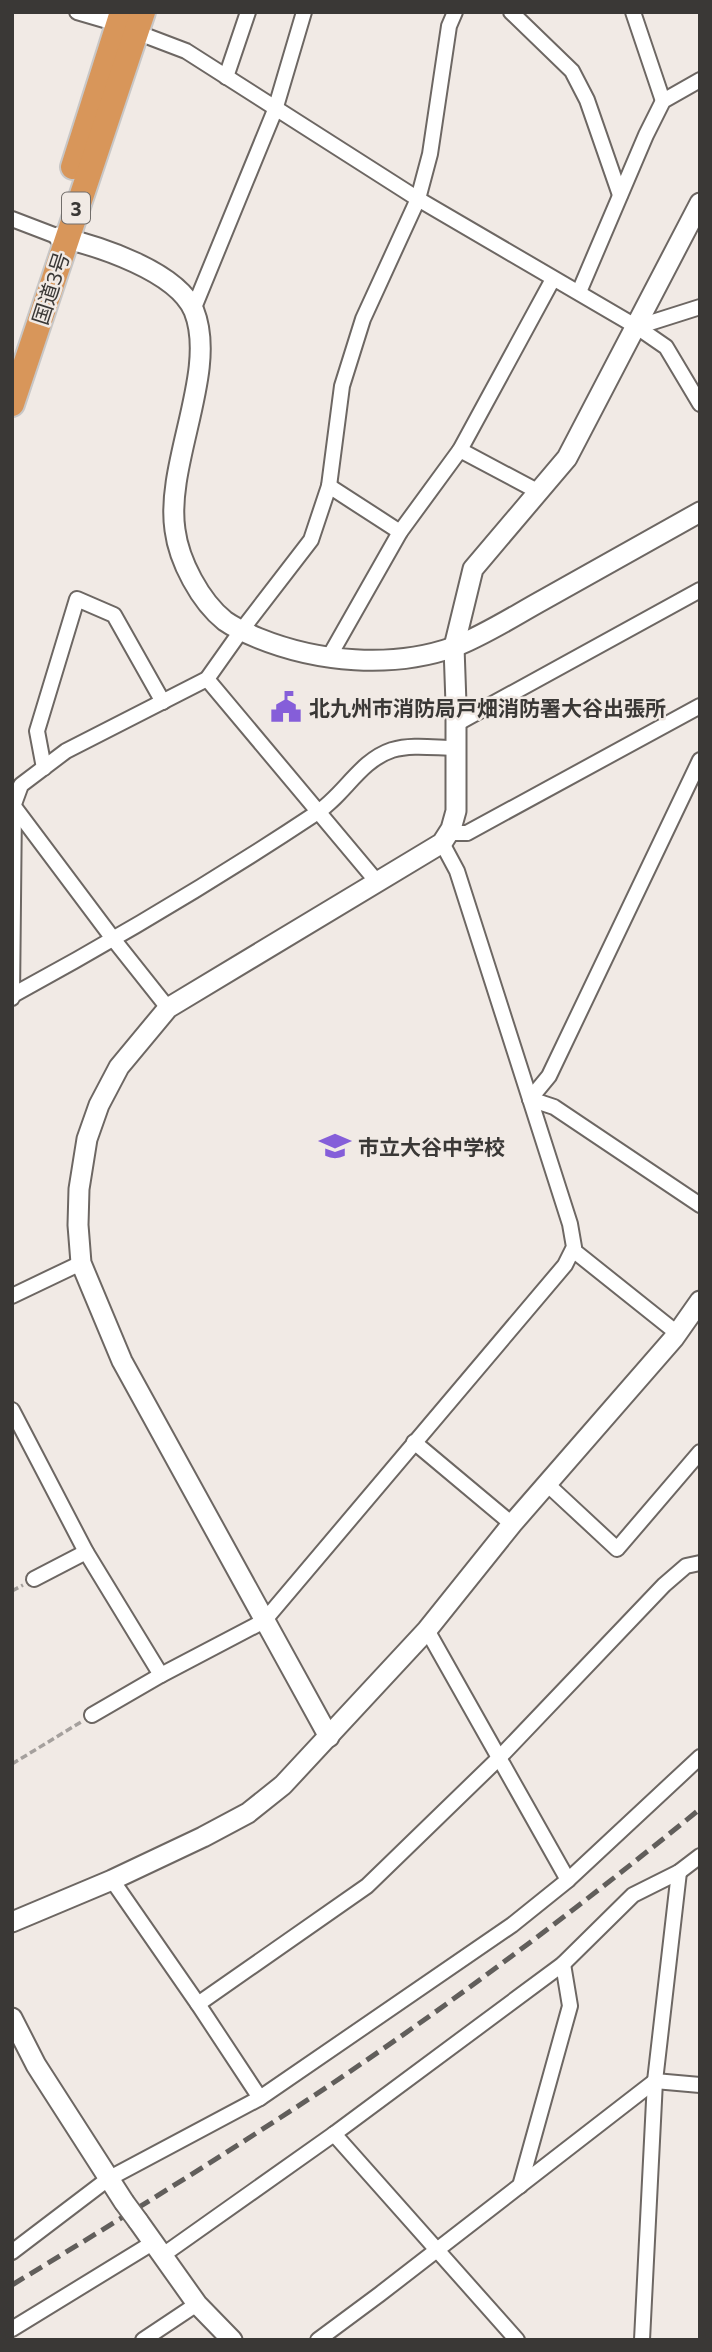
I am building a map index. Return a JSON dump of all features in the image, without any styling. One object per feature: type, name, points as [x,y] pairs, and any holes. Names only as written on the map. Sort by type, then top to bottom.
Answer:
[{"type":"highway","name":"国道3号","points":[[12,404],[59,236],[130,20]]},
{"type":"highway","name":"国道3号","points":[[12,355],[59,236]]},
{"type":"street","points":[[77,12],[130,20],[186,51],[418,199],[637,327],[666,347],[700,404]]},
{"type":"street","points":[[226,77],[248,12]]},
{"type":"street","points":[[193,310],[275,110],[304,12]]},
{"type":"street","points":[[455,12],[449,26],[430,154],[418,199],[359,330],[342,386],[328,486],[311,540],[207,679],[66,751],[20,785],[13,804],[13,997],[114,940],[319,812],[369,761],[393,750],[456,748]]},
{"type":"street","points":[[511,12],[572,71],[587,100],[620,195]]},
{"type":"street","points":[[632,12],[663,102]]},
{"type":"street","points":[[579,292],[663,102],[700,80]]},
{"type":"street","points":[[92,1715],[264,1621],[565,1265],[573,1250],[570,1224],[445,838],[456,811],[454,647],[473,569],[567,458],[700,203]]},
{"type":"street","points":[[12,219],[152,271],[177,289],[193,310],[199,331],[200,357],[173,502],[175,532],[187,569],[206,600],[223,620],[241,631],[279,646],[329,657],[360,660],[403,658],[454,647],[700,512]]},
{"type":"street","points":[[329,657],[400,531],[460,450],[553,279]]},
{"type":"street","points":[[637,327],[700,307]]},
{"type":"street","points":[[460,450],[539,492]]},
{"type":"street","points":[[328,486],[400,531]]},
{"type":"street","points":[[456,724],[700,590]]},
{"type":"street","points":[[44,768],[37,731],[77,599],[114,615],[163,702]]},
{"type":"street","points":[[207,679],[378,883]]},
{"type":"street","points":[[328,1737],[122,1361],[81,1263],[79,1189],[91,1127],[119,1067],[168,1007],[378,883],[445,838],[467,833],[700,706]]},
{"type":"street","points":[[530,1099],[549,1076],[700,761]]},
{"type":"street","points":[[13,804],[114,940],[168,1007]]},
{"type":"street","points":[[530,1099],[554,1107],[700,1205]]},
{"type":"street","points":[[573,1250],[677,1333]]},
{"type":"street","points":[[12,1296],[81,1263]]},
{"type":"street","points":[[12,1922],[113,1880],[248,1813],[283,1785],[427,1630],[512,1524],[677,1333],[700,1301]]},
{"type":"street","points":[[12,1410],[86,1552],[161,1675]]},
{"type":"street","points":[[414,1442],[512,1524]]},
{"type":"street","points":[[547,1484],[617,1549],[700,1452]]},
{"type":"street","points":[[34,1579],[86,1552]]},
{"type":"street","points":[[198,2004],[367,1886],[499,1758],[664,1586],[686,1566],[700,1563]]},
{"type":"street","points":[[427,1630],[568,1880]]},
{"type":"street","points":[[12,2252],[108,2179],[260,2098],[512,1925],[568,1880],[700,1757]]},
{"type":"street","points":[[12,2329],[158,2249],[334,2134],[563,1964],[633,1895],[679,1872],[700,1856]]},
{"type":"street","points":[[642,2340],[655,2081],[679,1872]]},
{"type":"street","points":[[113,1880],[260,2098]]},
{"type":"street","points":[[520,2186],[570,2006],[563,1964]]},
{"type":"street","points":[[12,2018],[36,2065],[108,2179],[197,2304],[232,2340]]},
{"type":"street","points":[[318,2340],[655,2081],[700,2085]]},
{"type":"street","points":[[334,2134],[517,2340]]},
{"type":"street","points":[[143,2340],[197,2304]]},
{"type":"path","points":[[12,1764],[92,1715]]},
{"type":"railway","points":[[12,2285],[291,2111],[378,2052],[518,1951],[700,1809]]},
{"type":"place","name":"北九州市消防局戸畑消防署大谷出張所","points":[[286,707]]},
{"type":"place","name":"市立大谷中学校","points":[[335,1146]]}]
